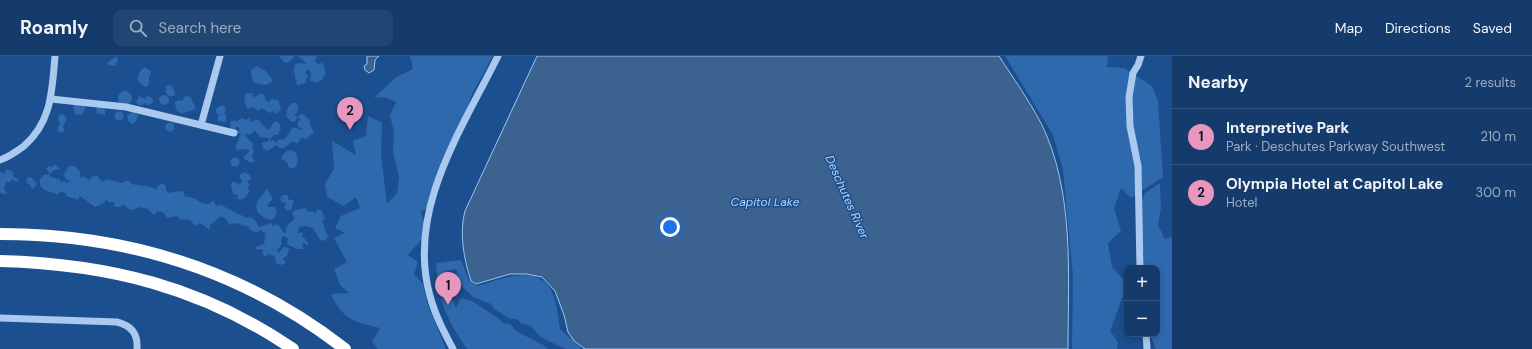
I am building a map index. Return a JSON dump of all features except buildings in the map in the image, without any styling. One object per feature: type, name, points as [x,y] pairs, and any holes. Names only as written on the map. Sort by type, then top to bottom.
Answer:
[{"type":"highway","points":[[0,234],[46,234],[82,238],[120,244],[175,258],[217,273],[263,295],[305,320],[345,349]]},
{"type":"highway","points":[[0,261],[80,266],[136,277],[164,285],[218,306],[256,326],[293,349]]},
{"type":"street","points":[[0,160],[17,151],[36,134],[48,110],[51,98],[55,56]]},
{"type":"street","points":[[201,124],[220,56]]},
{"type":"street","points":[[453,349],[438,320],[430,294],[425,263],[425,233],[438,177],[498,56]]},
{"type":"street","points":[[1140,265],[1138,166],[1130,126],[1129,97],[1133,72],[1138,65],[1141,56]]},
{"type":"street","points":[[51,98],[119,106],[201,124],[234,133]]},
{"type":"street","points":[[0,318],[117,322],[130,327],[137,338],[137,349]]},
{"type":"street","points":[[1146,337],[1147,349]]},
{"type":"shaded area","points":[[117,56],[118,61],[115,66],[108,65],[108,62]]},
{"type":"shaded area","points":[[279,56],[294,56],[292,60],[287,63],[284,62]]},
{"type":"shaded area","points":[[298,56],[317,56],[315,62],[319,64],[322,62],[325,70],[324,78],[315,84],[316,82],[310,81],[311,72],[307,69],[305,72],[309,77],[305,80],[306,83],[298,85],[293,72],[295,64],[307,64]]},
{"type":"shaded area","points":[[410,56],[493,56],[471,96],[467,110],[444,156],[434,182],[433,208],[421,211],[427,233],[408,255],[418,262],[414,274],[423,284],[427,303],[446,349],[378,349],[372,342],[380,328],[363,324],[344,314],[331,294],[349,293],[340,285],[334,269],[347,262],[334,238],[345,233],[335,228],[341,216],[360,208],[356,197],[344,206],[327,197],[325,184],[334,169],[332,141],[356,155],[353,141],[366,136],[368,116],[382,123],[381,155],[387,204],[397,193],[399,177],[393,152],[394,132],[390,116],[396,102],[385,97],[374,98],[395,78],[413,69]]},
{"type":"shaded area","points":[[1005,56],[1108,56],[1107,67],[1124,68],[1152,86],[1158,101],[1163,177],[1131,198],[1121,188],[1114,208],[1121,231],[1108,243],[1112,267],[1123,279],[1123,296],[1110,331],[1118,342],[1117,349],[1072,349],[1073,276],[1063,170],[1053,135]]},
{"type":"shaded area","points":[[257,66],[267,72],[273,81],[266,85],[255,83],[252,79],[251,70]]},
{"type":"shaded area","points":[[145,67],[151,71],[151,74],[149,77],[149,85],[145,87],[138,81],[138,77],[141,70]]},
{"type":"shaded area","points":[[166,86],[172,86],[175,93],[174,96],[169,96],[166,93]]},
{"type":"shaded area","points":[[125,91],[130,93],[132,98],[130,103],[125,105],[120,103],[118,98],[120,93]]},
{"type":"shaded area","points":[[246,93],[252,93],[254,98],[259,94],[264,94],[266,101],[269,102],[272,99],[278,100],[281,109],[277,114],[274,111],[270,113],[261,108],[258,111],[253,107],[247,109],[244,99]]},
{"type":"shaded area","points":[[164,95],[169,100],[164,105],[159,100]]},
{"type":"shaded area","points":[[187,95],[191,98],[196,109],[180,113],[177,111],[175,102],[179,100],[183,101],[183,98]]},
{"type":"shaded area","points":[[139,96],[145,99],[147,96],[151,97],[154,101],[148,105],[144,103],[143,105],[139,105],[136,102]]},
{"type":"shaded area","points":[[75,102],[81,102],[86,107],[82,115],[75,114],[73,106]]},
{"type":"shaded area","points":[[292,103],[296,103],[298,111],[294,115],[297,117],[296,121],[292,122],[286,116],[288,107]]},
{"type":"shaded area","points":[[97,105],[101,105],[105,109],[105,115],[96,113]]},
{"type":"shaded area","points":[[220,106],[224,106],[226,110],[224,112],[226,115],[226,122],[217,121],[219,114],[216,113],[216,109]]},
{"type":"shaded area","points":[[119,111],[124,116],[119,121],[114,116]]},
{"type":"shaded area","points":[[133,111],[138,116],[135,123],[132,124],[128,121],[127,116]]},
{"type":"shaded area","points":[[63,114],[67,119],[63,126],[65,130],[58,132],[58,126],[60,125],[58,119],[59,115]]},
{"type":"shaded area","points":[[303,114],[310,120],[310,125],[314,132],[306,139],[302,137],[297,144],[293,141],[284,148],[279,148],[277,145],[267,151],[263,148],[262,143],[269,141],[268,138],[260,137],[255,130],[250,135],[244,134],[253,144],[252,148],[254,151],[252,156],[255,161],[251,163],[243,158],[249,151],[248,148],[246,150],[242,149],[239,151],[235,148],[241,134],[237,133],[240,128],[236,127],[235,130],[231,129],[230,122],[235,120],[237,123],[238,120],[242,118],[246,120],[249,117],[251,122],[258,119],[267,130],[273,123],[278,121],[281,128],[278,135],[274,135],[270,139],[270,141],[273,140],[276,143],[278,140],[285,139],[293,127],[301,130],[302,127],[299,128],[297,123],[300,120],[298,116]]},
{"type":"shaded area","points":[[168,123],[172,123],[174,127],[172,131],[168,131],[166,129],[166,125]]},
{"type":"shaded area","points":[[291,150],[296,153],[298,160],[293,169],[288,167],[288,163],[281,158],[286,151]]},
{"type":"shaded area","points":[[233,158],[237,158],[239,162],[237,166],[233,166],[231,164],[231,160]]},
{"type":"shaded area","points":[[55,164],[60,169],[52,171],[49,176],[60,180],[62,183],[64,180],[66,183],[71,181],[66,180],[64,174],[69,166],[74,166],[80,171],[80,178],[82,176],[90,180],[91,177],[97,175],[102,182],[106,179],[122,183],[128,180],[132,184],[151,187],[157,190],[157,187],[162,183],[166,186],[166,191],[170,193],[179,191],[184,192],[185,197],[191,197],[205,204],[214,201],[216,206],[221,205],[247,218],[251,217],[256,221],[259,227],[271,223],[273,227],[274,225],[278,224],[286,234],[286,227],[295,218],[292,214],[295,210],[306,208],[308,212],[313,211],[315,213],[318,209],[322,211],[325,218],[322,221],[328,237],[324,241],[320,240],[313,228],[306,226],[299,227],[298,234],[301,232],[303,233],[302,236],[308,242],[308,246],[304,243],[302,244],[303,249],[297,249],[287,244],[288,238],[283,236],[281,240],[282,244],[277,250],[278,253],[284,247],[289,248],[287,256],[283,258],[286,263],[281,265],[277,264],[274,256],[269,254],[265,257],[262,253],[264,250],[256,249],[256,247],[266,243],[263,241],[266,239],[264,236],[266,234],[261,230],[256,233],[249,229],[249,227],[235,223],[228,225],[227,220],[221,216],[210,225],[210,230],[200,223],[195,226],[190,220],[180,219],[177,216],[167,218],[163,212],[158,211],[154,215],[148,209],[138,207],[137,209],[131,210],[122,204],[121,207],[115,207],[115,202],[109,202],[105,199],[105,202],[95,207],[80,196],[78,200],[66,196],[66,193],[60,192],[58,195],[45,190],[41,186],[40,179],[44,175],[50,174],[46,168],[49,166],[52,167]]},
{"type":"shaded area","points":[[6,170],[11,170],[14,174],[13,176],[19,180],[16,182],[12,179],[10,182],[6,182],[4,188],[7,194],[0,193],[0,172],[5,174]]},
{"type":"shaded area","points":[[245,172],[250,175],[251,180],[247,181],[250,185],[247,189],[250,191],[245,198],[240,200],[237,198],[238,195],[233,194],[231,186],[232,182],[236,182],[238,185],[242,182],[239,175]]},
{"type":"shaded area","points":[[29,177],[32,178],[37,184],[33,189],[30,184],[27,184],[26,179]]},
{"type":"shaded area","points":[[1160,183],[1161,208],[1158,225],[1165,239],[1172,237],[1172,349],[1156,349],[1151,337],[1160,337],[1160,265],[1143,265],[1144,251],[1138,247],[1139,208],[1145,193]]},
{"type":"shaded area","points":[[267,189],[273,199],[268,204],[268,207],[275,207],[277,214],[272,220],[265,218],[258,213],[256,207],[257,201]]},
{"type":"shaded area","points":[[283,195],[288,195],[288,199],[294,201],[291,210],[286,210],[284,207],[286,203],[282,202],[280,199]]},
{"type":"shaded area","points":[[461,260],[469,281],[477,286],[506,278],[527,275],[536,277],[544,282],[551,290],[555,299],[560,329],[582,349],[565,349],[541,337],[531,326],[522,324],[517,319],[510,319],[493,308],[491,304],[473,297],[461,285],[456,269],[446,271],[449,291],[456,308],[461,298],[472,301],[498,318],[504,324],[510,324],[516,331],[545,346],[547,349],[467,349],[444,309],[439,288],[436,263]]},
{"type":"water","points":[[367,56],[379,56],[375,60],[374,70],[369,73],[365,70],[364,66],[367,64]]},
{"type":"water","name":"Capitol Lake","points":[[537,56],[999,56],[1041,123],[1052,149],[1060,177],[1067,234],[1068,349],[585,349],[574,341],[568,332],[564,315],[555,291],[542,277],[526,274],[510,274],[476,284],[471,281],[464,255],[462,229],[465,211]]},
{"type":"place","name":"Olympia Hotel at Capitol Lake","points":[[350,130]]},
{"type":"place","name":"Interpretive Park","points":[[448,305]]},
{"type":"water label","name":"Deschutes River","points":[[847,197]]}]
